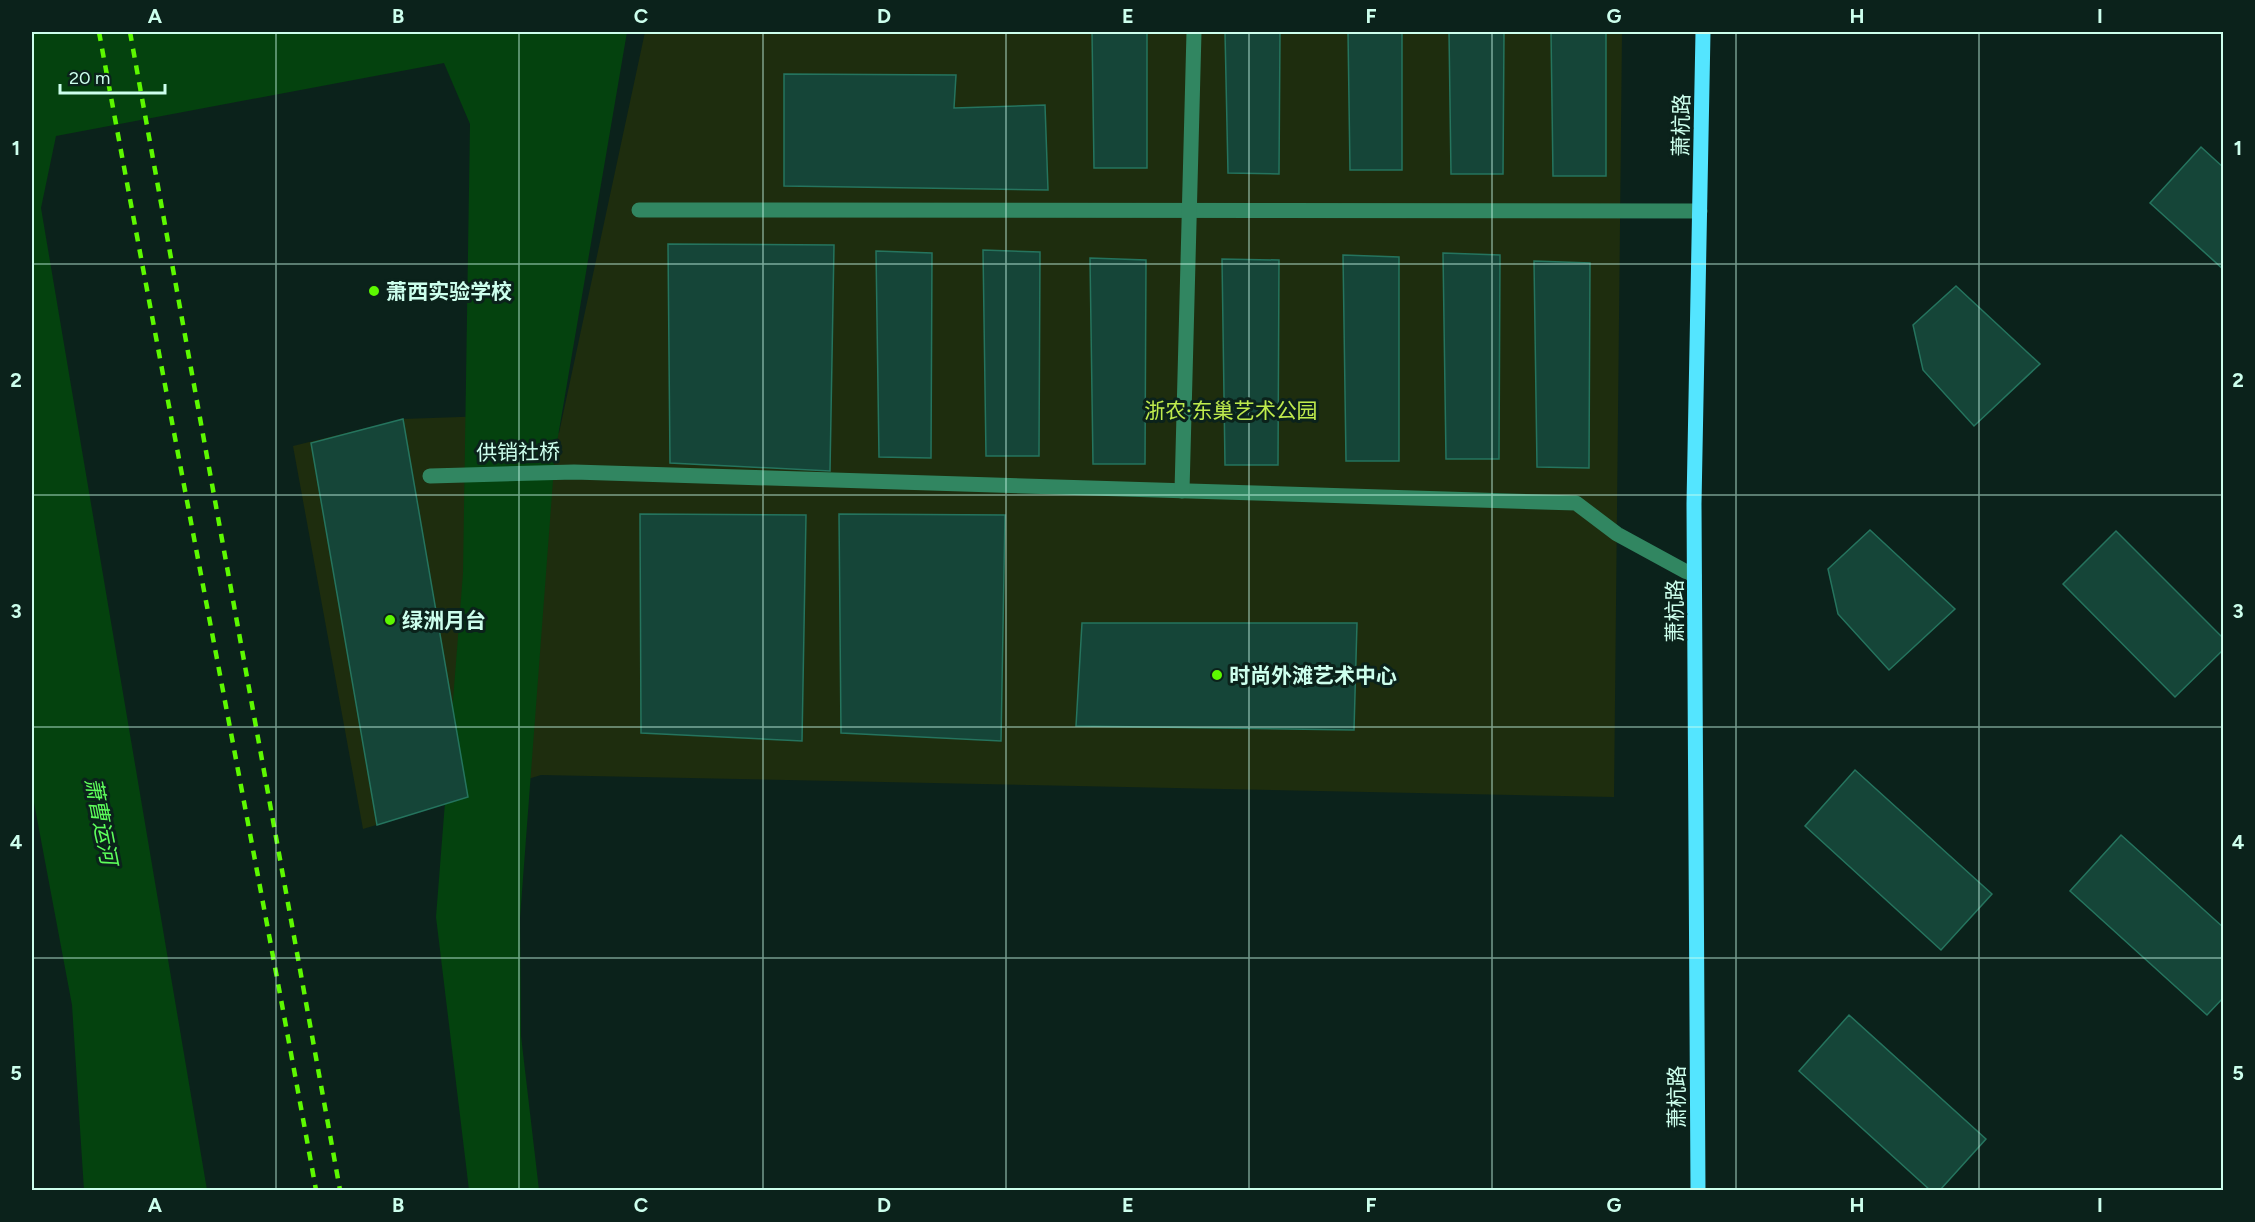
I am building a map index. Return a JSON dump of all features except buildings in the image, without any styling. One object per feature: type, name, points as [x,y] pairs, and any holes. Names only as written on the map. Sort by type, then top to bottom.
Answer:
[{"type":"main road","name":"萧杭路","points":[[1698,1191],[1694,576],[1703,32]]},
{"type":"lane","points":[[1182,491],[1194,32]]},
{"type":"lane","points":[[639,210],[1700,211]]},
{"type":"lane","name":"供销社桥","points":[[430,476],[574,472],[1576,503],[1617,534],[1694,576]]},
{"type":"green space","name":"浙农·东巢艺术公园","points":[[645,32],[1622,32],[1614,797],[541,775],[363,829],[293,446],[403,419],[489,416],[559,433]]},
{"type":"water","name":"萧曹运河","points":[[32,32],[627,32],[555,454],[520,918],[521,1036],[539,1190],[469,1190],[436,917],[463,573],[470,124],[444,63],[56,136],[41,208],[207,1190],[84,1190],[72,1005],[32,792]]},
{"type":"railway","points":[[99,32],[316,1190]]},
{"type":"railway","points":[[130,32],[340,1190]]},
{"type":"place","name":"萧西实验学校","points":[[374,291]]},
{"type":"place","name":"绿洲月台","points":[[390,620]]},
{"type":"place","name":"时尚外滩艺术中心","points":[[1217,675]]}]
